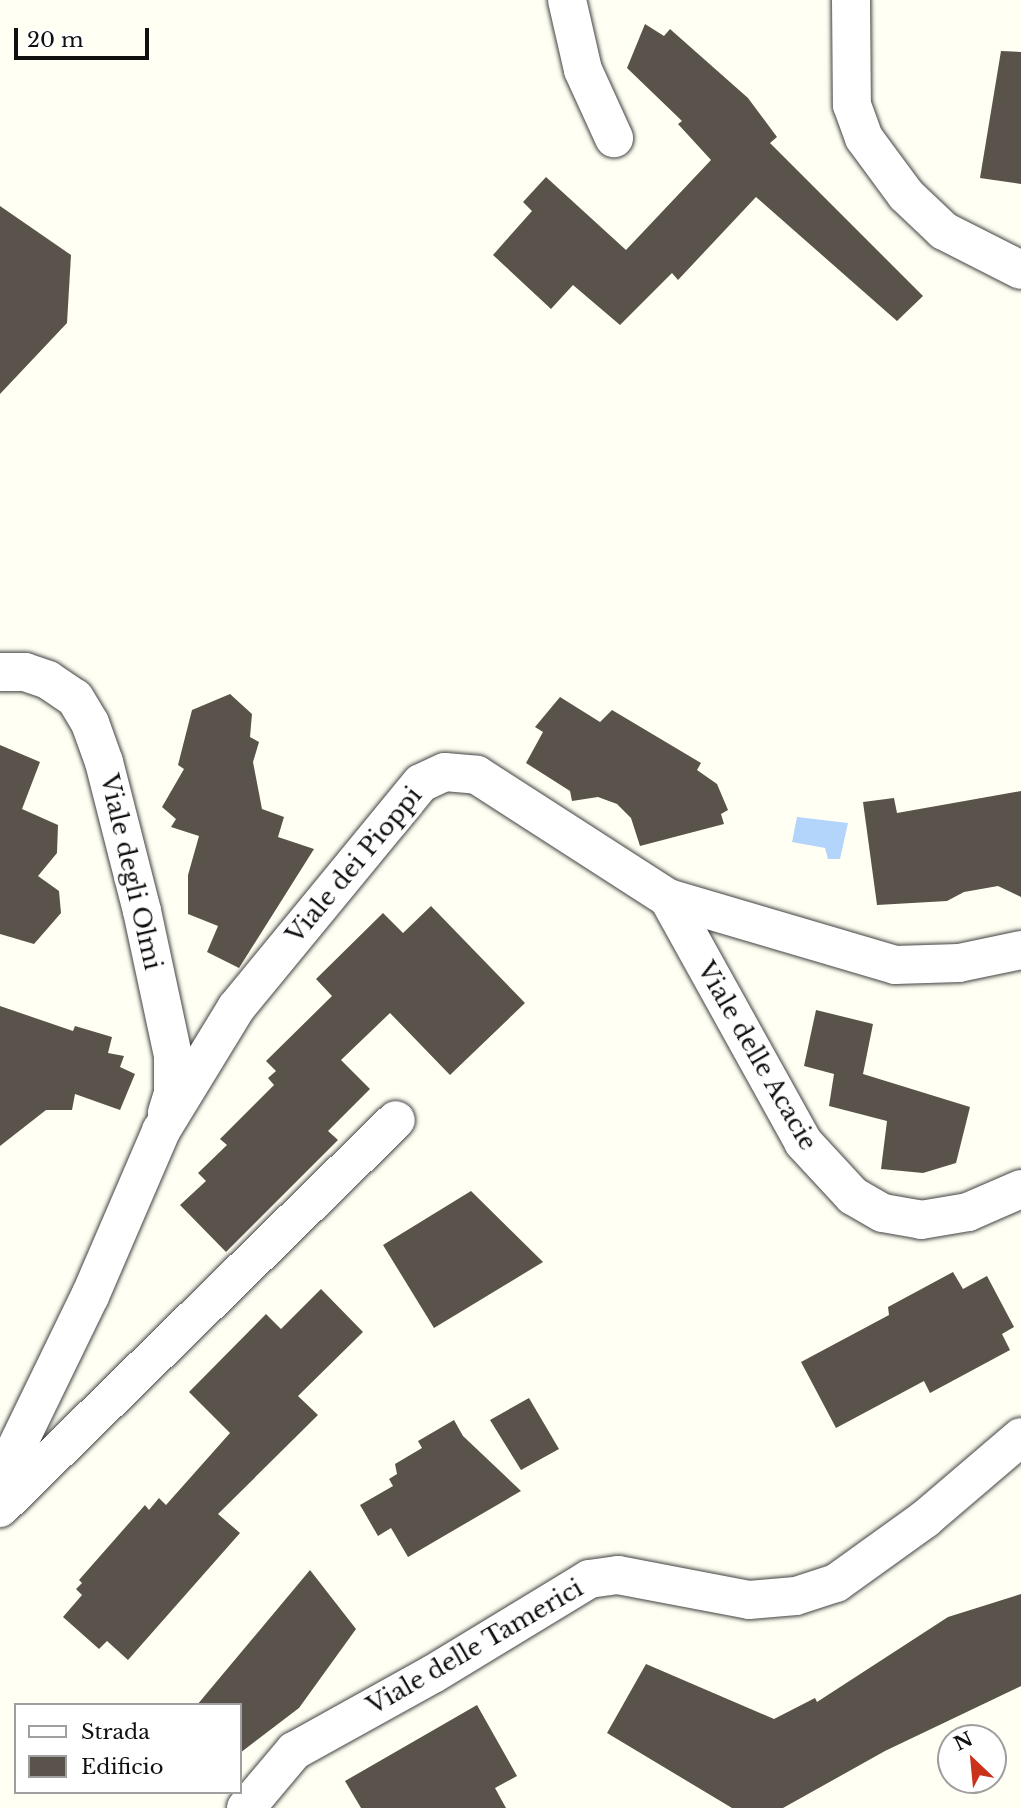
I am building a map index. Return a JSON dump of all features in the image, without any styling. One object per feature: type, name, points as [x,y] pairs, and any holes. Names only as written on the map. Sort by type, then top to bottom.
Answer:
[{"type":"street","points":[[567,0],[583,70],[614,138]]},
{"type":"street","points":[[851,0],[852,105],[864,138],[906,195],[944,231],[1021,270]]},
{"type":"street","name":"Viale degli Olmi","points":[[0,673],[25,672],[48,680],[75,698],[104,761],[173,1056],[173,1093],[162,1132]]},
{"type":"street","name":"Viale dei Pioppi","points":[[0,1481],[90,1296],[162,1132],[236,1008],[399,806],[421,783],[445,772],[477,775],[668,898],[895,965],[959,963],[1021,950]]},
{"type":"street","name":"Viale delle Acacie","points":[[668,898],[803,1142],[853,1196],[883,1213],[921,1220],[968,1212],[1021,1189]]},
{"type":"street","points":[[0,1508],[396,1120]]},
{"type":"street","name":"Viale delle Tamerici","points":[[246,1808],[294,1751],[433,1675],[589,1579],[618,1575],[748,1600],[796,1596],[825,1586],[925,1519],[1021,1437]]},
{"type":"water","points":[[797,817],[848,823],[840,859],[828,859],[825,848],[792,842]]},
{"type":"building","points":[[645,24],[664,36],[670,29],[748,98],[777,137],[770,143],[923,296],[897,321],[756,197],[678,280],[672,273],[620,325],[573,285],[551,309],[493,255],[532,211],[523,202],[546,177],[626,250],[711,160],[678,124],[682,121],[627,68]]},
{"type":"building","points":[[1001,51],[1021,52],[1021,184],[980,178]]},
{"type":"building","points":[[0,206],[71,255],[67,323],[0,394]]},
{"type":"building","points":[[230,694],[252,714],[250,737],[259,742],[253,762],[262,809],[284,817],[278,837],[314,849],[239,968],[207,952],[218,926],[188,914],[188,875],[199,836],[171,827],[176,819],[162,807],[184,769],[178,765],[192,710]]},
{"type":"building","points":[[560,697],[600,722],[612,710],[701,763],[697,770],[717,784],[728,810],[721,814],[724,824],[640,846],[631,818],[617,804],[598,797],[572,801],[570,791],[526,763],[543,732],[535,727]]},
{"type":"building","points":[[0,745],[40,762],[22,809],[58,825],[57,853],[38,876],[59,891],[61,913],[34,944],[0,934]]},
{"type":"building","points":[[1021,791],[1021,897],[998,886],[964,892],[947,901],[877,905],[863,802],[894,798],[897,813]]},
{"type":"building","points":[[431,906],[525,1003],[450,1075],[390,1013],[341,1060],[370,1089],[328,1131],[338,1140],[226,1252],[180,1205],[206,1181],[198,1173],[227,1145],[220,1139],[274,1085],[268,1078],[276,1071],[266,1061],[332,996],[316,979],[383,913],[403,933]]},
{"type":"building","points":[[0,1006],[73,1031],[75,1026],[112,1037],[108,1053],[124,1056],[120,1067],[135,1074],[120,1110],[75,1094],[72,1110],[46,1110],[0,1146]]},
{"type":"building","points":[[816,1010],[873,1024],[863,1074],[970,1107],[956,1163],[923,1173],[881,1169],[887,1121],[829,1106],[834,1074],[804,1066]]},
{"type":"building","points":[[471,1191],[543,1262],[434,1328],[383,1245]]},
{"type":"building","points":[[953,1272],[963,1289],[987,1276],[1014,1327],[1002,1334],[1010,1350],[930,1393],[924,1381],[836,1428],[801,1362],[889,1315],[888,1307]]},
{"type":"building","points":[[321,1289],[363,1332],[298,1396],[318,1415],[218,1514],[240,1533],[128,1660],[107,1641],[99,1649],[63,1617],[82,1595],[76,1589],[82,1583],[79,1580],[145,1505],[149,1510],[159,1498],[166,1505],[230,1433],[189,1392],[266,1314],[281,1329]]},
{"type":"building","points":[[529,1398],[559,1449],[521,1470],[490,1420]]},
{"type":"building","points":[[454,1420],[463,1436],[521,1491],[408,1557],[391,1528],[378,1536],[360,1505],[393,1486],[389,1479],[397,1474],[395,1464],[422,1448],[418,1441]]},
{"type":"building","points":[[310,1570],[356,1629],[299,1708],[242,1751],[242,1703],[199,1703]]},
{"type":"building","points":[[1021,1594],[1021,1686],[937,1724],[783,1808],[732,1808],[607,1733],[646,1664],[774,1719],[815,1698],[817,1702],[948,1617]]},
{"type":"building","points":[[477,1705],[517,1776],[495,1788],[506,1808],[361,1808],[345,1781]]}]
